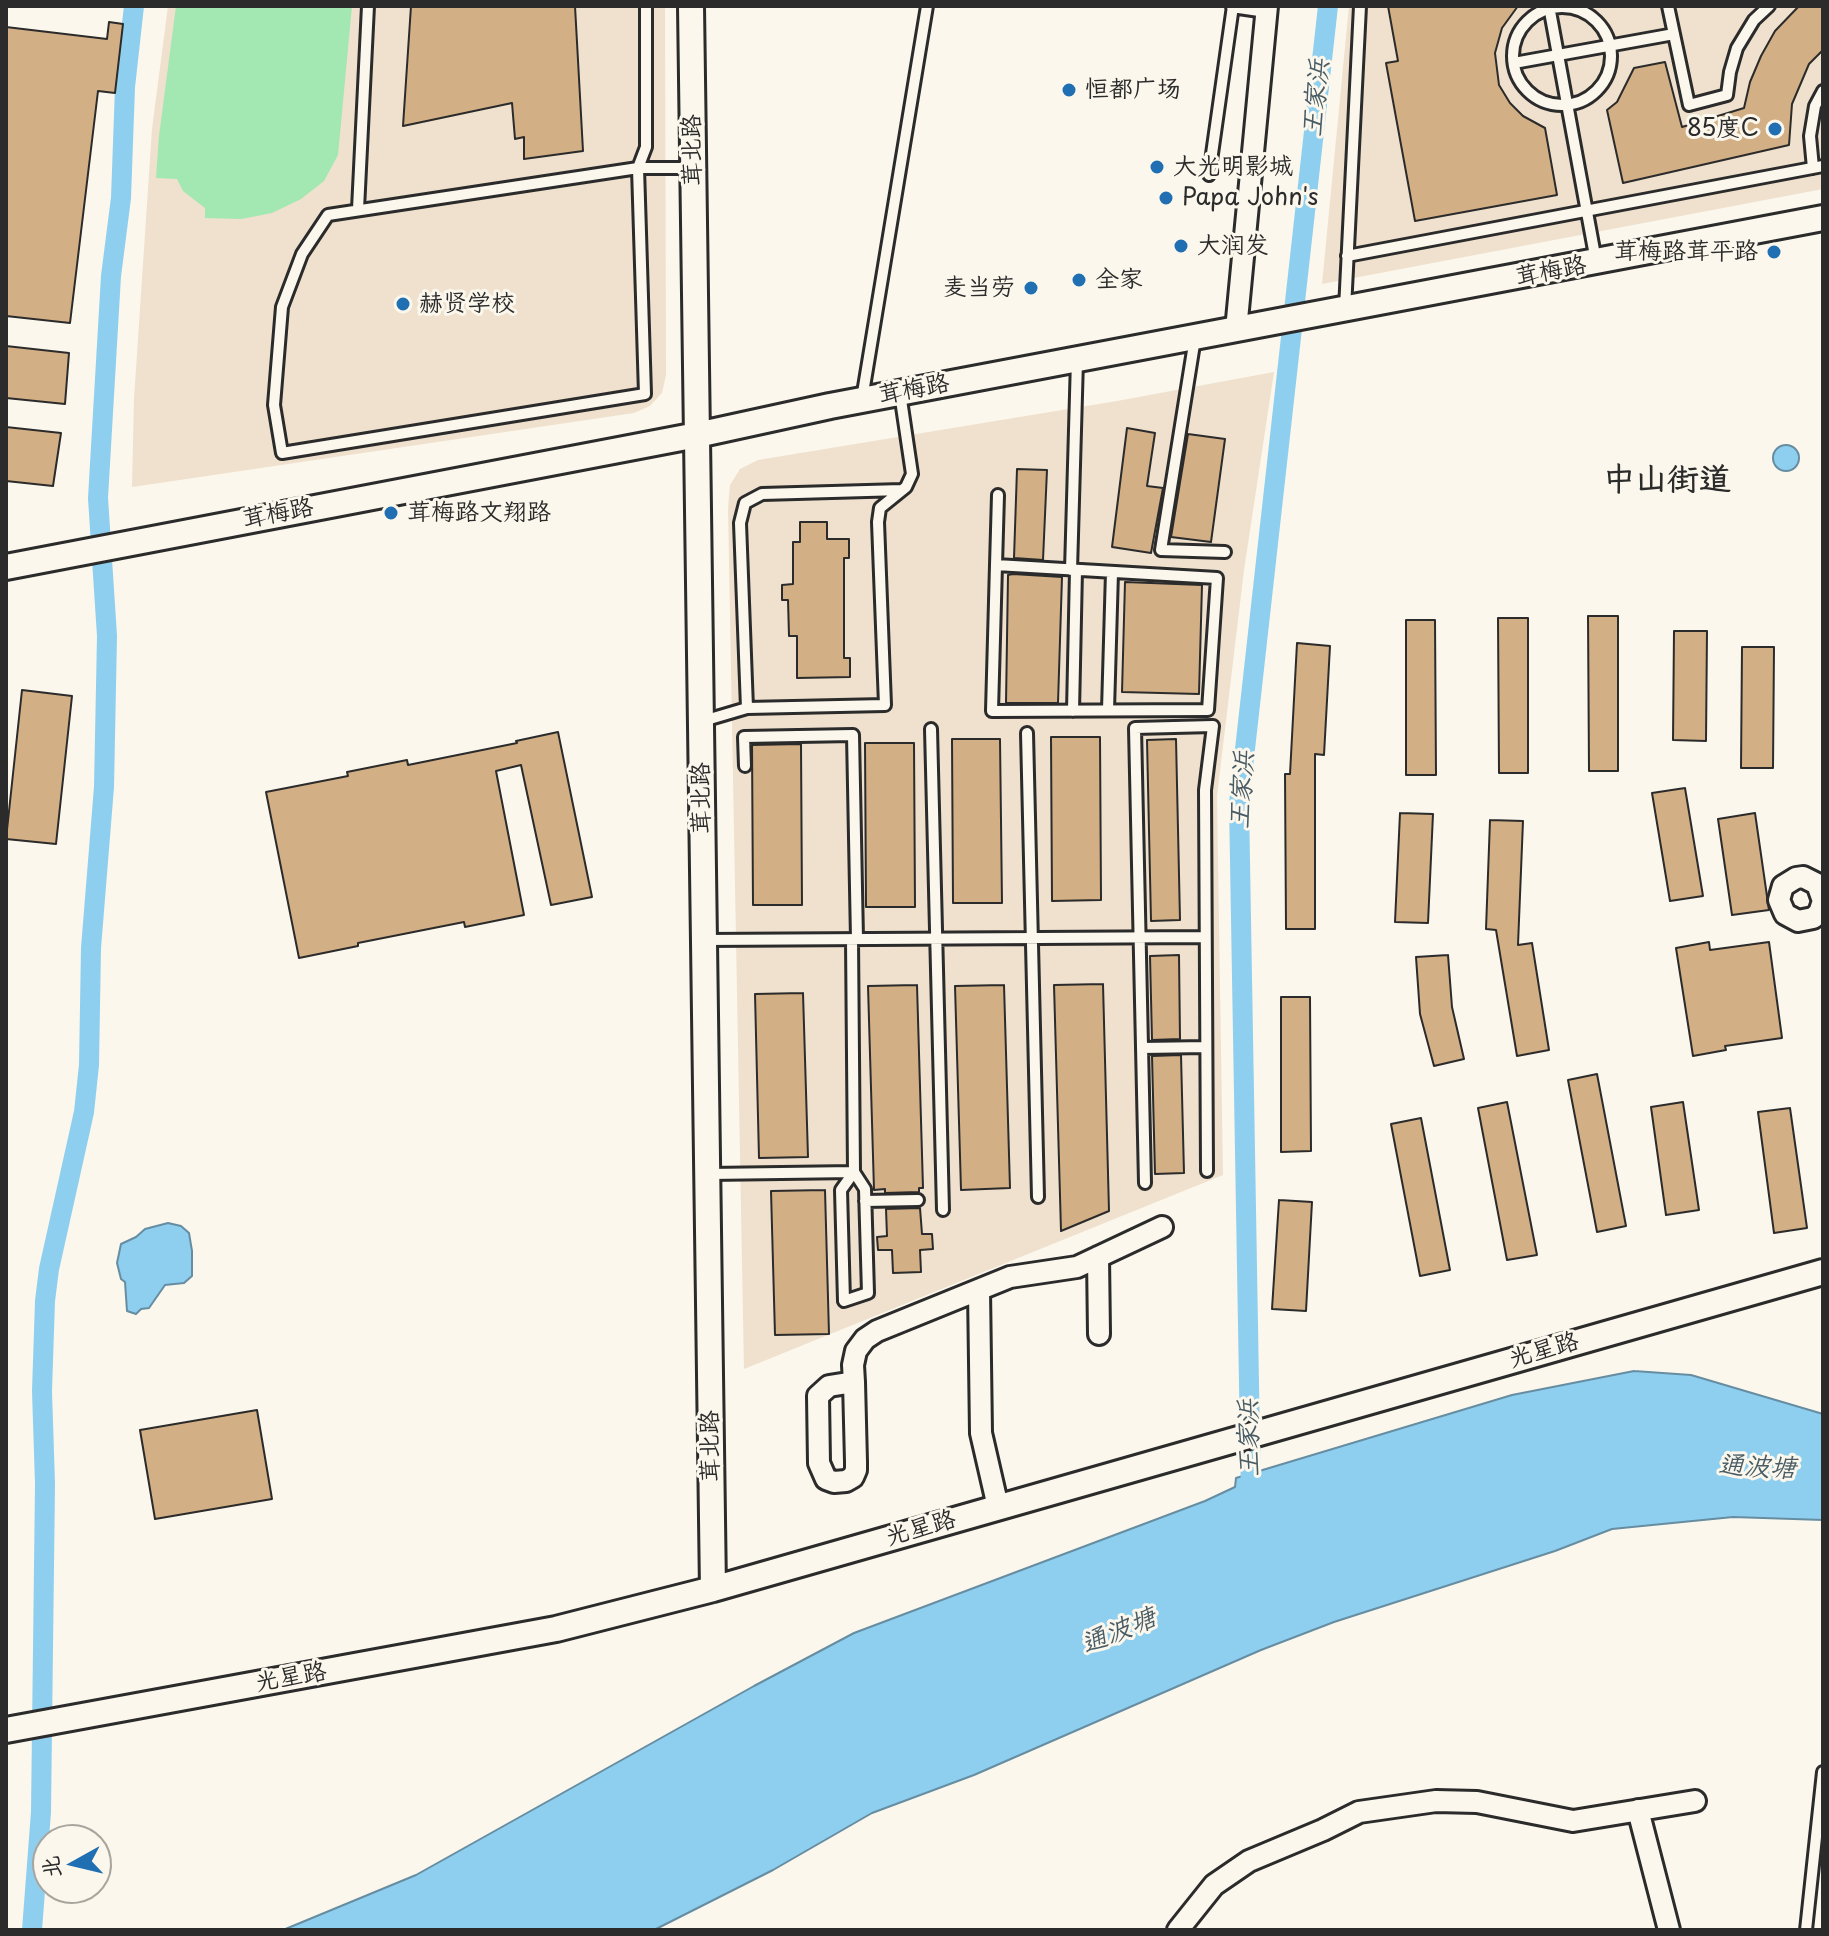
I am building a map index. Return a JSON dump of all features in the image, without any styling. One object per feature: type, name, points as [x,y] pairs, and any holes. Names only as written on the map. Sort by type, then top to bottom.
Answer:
[{"type":"street","name":"茸北路","points":[[691,6],[713,1589]]},
{"type":"street","points":[[1236,330],[1266,9]]},
{"type":"street","name":"茸梅路","points":[[6,567],[697,435],[861,400],[1823,218]]},
{"type":"street","points":[[854,1382],[856,1351],[865,1339],[877,1331],[1010,1277],[1077,1267],[1162,1227]]},
{"type":"street","points":[[1098,1257],[1099,1334]]},
{"type":"street","name":"光星路","points":[[30,1726],[556,1629],[713,1589],[1823,1272]]},
{"type":"street","points":[[979,1290],[981,1433],[998,1507]]},
{"type":"street","points":[[1178,1930],[1214,1885],[1249,1861],[1359,1812],[1436,1801],[1477,1802],[1573,1821],[1695,1801]]},
{"type":"street","points":[[1638,1810],[1669,1930]]},
{"type":"lane","points":[[358,209],[368,6]]},
{"type":"lane","points":[[646,6],[646,147],[638,168],[645,394],[282,453],[274,405],[282,307],[302,254],[328,215],[638,168],[693,168]]},
{"type":"lane","points":[[861,400],[927,6]]},
{"type":"lane","points":[[1209,175],[1232,6],[1266,9]]},
{"type":"lane","points":[[1339,312],[1347,256],[1360,6]]},
{"type":"lane","points":[[1668,6],[1689,105],[1727,95],[1737,48],[1754,20],[1769,6]]},
{"type":"lane","points":[[1550,7],[1597,263]]},
{"type":"lane","points":[[1550,7],[1581,10],[1605,31],[1610,46],[1611,62],[1606,78],[1597,91],[1583,101],[1567,105],[1539,99],[1527,90],[1514,63],[1518,35],[1526,23],[1550,7]]},
{"type":"lane","points":[[1514,63],[1674,34]]},
{"type":"lane","points":[[1347,256],[1818,167],[1810,136],[1815,106],[1823,91]]},
{"type":"lane","points":[[1195,338],[1161,550],[1225,552]]},
{"type":"lane","points":[[1073,711],[1077,360]]},
{"type":"lane","points":[[701,722],[747,708],[885,705],[878,522],[880,508],[902,490],[912,474],[900,393]]},
{"type":"lane","points":[[747,708],[740,523],[745,503],[762,494],[902,490]]},
{"type":"lane","points":[[996,565],[1217,578],[1208,710],[992,711],[996,565],[998,495]]},
{"type":"lane","points":[[1108,710],[1112,572]]},
{"type":"lane","points":[[1145,1183],[1135,728],[1213,726],[1205,790],[1207,1171]]},
{"type":"lane","points":[[931,729],[943,1210]]},
{"type":"lane","points":[[1027,733],[1038,1197]]},
{"type":"lane","points":[[745,766],[744,737],[853,735],[854,1172],[865,1189],[868,1293],[844,1301],[841,1190],[854,1172]]},
{"type":"lane","points":[[704,940],[1205,937]]},
{"type":"lane","points":[[1142,1048],[1206,1047]]},
{"type":"lane","points":[[707,1174],[854,1172]]},
{"type":"lane","points":[[865,1201],[918,1200]]},
{"type":"lane","points":[[1806,1930],[1823,1772]]},
{"type":"shaded area","name":"赫贤学校","points":[[168,6],[665,6],[666,375],[662,393],[650,406],[634,413],[132,487],[134,399],[152,129]]},
{"type":"shaded area","points":[[1349,6],[1823,6],[1823,189],[1322,284]]},
{"type":"shaded area","points":[[1274,372],[1244,570],[1217,796],[1223,1175],[744,1369],[730,485],[740,469],[758,460]]},
{"type":"green space","points":[[176,6],[352,6],[338,155],[324,181],[301,199],[272,213],[241,219],[205,218],[205,208],[183,191],[177,179],[156,178]]},
{"type":"water","points":[[1786,445],[1795,449],[1799,458],[1795,467],[1786,471],[1777,467],[1773,458],[1777,449]]},
{"type":"water","points":[[168,1223],[181,1226],[189,1233],[192,1276],[184,1283],[165,1285],[149,1308],[141,1309],[136,1314],[127,1311],[125,1282],[121,1279],[117,1263],[121,1244],[145,1229]]},
{"type":"water","name":"通波塘","points":[[1634,1371],[1691,1375],[1823,1414],[1823,1520],[1733,1517],[1612,1529],[1555,1551],[1334,1622],[1261,1650],[974,1775],[872,1813],[773,1870],[654,1930],[283,1930],[416,1875],[854,1633],[1205,1501],[1235,1487],[1236,1478],[1512,1395]]},
{"type":"building","points":[[411,6],[575,6],[583,151],[524,159],[524,137],[515,139],[512,103],[403,126]]},
{"type":"building","points":[[1388,6],[1518,6],[1502,28],[1495,53],[1499,85],[1523,116],[1545,128],[1557,195],[1415,221],[1386,63],[1398,61]]},
{"type":"building","points":[[1799,6],[1823,6],[1823,50],[1809,64],[1792,104],[1789,145],[1623,183],[1607,110],[1617,102],[1634,68],[1665,62],[1682,127],[1744,108],[1761,56],[1775,31]]},
{"type":"building","points":[[109,22],[123,24],[115,93],[98,91],[70,323],[6,316],[6,27],[107,39]]},
{"type":"building","points":[[6,346],[69,353],[65,404],[6,398]]},
{"type":"building","points":[[6,427],[61,433],[53,486],[6,481]]},
{"type":"building","points":[[1127,428],[1155,433],[1147,486],[1163,488],[1151,553],[1112,547]]},
{"type":"building","points":[[1188,434],[1225,439],[1211,542],[1171,537]]},
{"type":"building","points":[[1017,469],[1047,470],[1043,560],[1014,558]]},
{"type":"building","points":[[800,522],[827,522],[827,539],[849,539],[849,558],[844,558],[844,658],[850,658],[850,677],[797,678],[797,636],[789,636],[788,600],[782,600],[782,585],[793,584],[793,542],[800,542]]},
{"type":"building","points":[[1008,575],[1062,577],[1058,703],[1006,703]]},
{"type":"building","points":[[1125,582],[1202,585],[1199,694],[1122,692]]},
{"type":"building","points":[[1588,616],[1618,616],[1618,771],[1589,771]]},
{"type":"building","points":[[1498,618],[1528,618],[1528,773],[1499,773]]},
{"type":"building","points":[[1406,620],[1435,620],[1436,775],[1406,775]]},
{"type":"building","points":[[1674,631],[1707,631],[1706,741],[1673,740]]},
{"type":"building","points":[[1297,643],[1330,646],[1324,755],[1315,754],[1315,929],[1286,929],[1285,774],[1290,774]]},
{"type":"building","points":[[1742,647],[1774,647],[1773,768],[1741,768]]},
{"type":"building","points":[[22,690],[72,696],[56,844],[6,839]]},
{"type":"building","points":[[558,732],[592,897],[551,905],[521,765],[496,771],[524,915],[465,927],[464,922],[299,958],[266,792],[348,776],[347,772],[407,760],[408,765]]},
{"type":"building","points":[[1051,737],[1100,737],[1101,900],[1052,901]]},
{"type":"building","points":[[952,739],[1000,739],[1002,903],[953,903]]},
{"type":"building","points":[[1176,739],[1180,920],[1151,921],[1147,740]]},
{"type":"building","points":[[865,743],[914,743],[915,907],[866,907]]},
{"type":"building","points":[[801,744],[802,905],[753,905],[752,745]]},
{"type":"building","points":[[1685,788],[1703,896],[1670,901],[1652,793]]},
{"type":"building","points":[[1400,813],[1433,814],[1428,923],[1395,922]]},
{"type":"building","points":[[1755,813],[1769,910],[1732,915],[1718,819]]},
{"type":"building","points":[[1490,820],[1523,821],[1518,945],[1532,943],[1549,1050],[1517,1056],[1496,930],[1486,929]]},
{"type":"building","points":[[1709,942],[1710,950],[1769,942],[1782,1038],[1725,1046],[1726,1050],[1693,1056],[1676,948]]},
{"type":"building","points":[[1179,955],[1180,1039],[1152,1040],[1150,956]]},
{"type":"building","points":[[1448,955],[1452,1007],[1464,1059],[1434,1066],[1420,1014],[1416,957]]},
{"type":"building","points":[[1103,984],[1109,1211],[1061,1231],[1054,985]]},
{"type":"building","points":[[917,985],[923,1188],[919,1188],[919,1192],[885,1193],[885,1189],[874,1190],[868,986]]},
{"type":"building","points":[[1004,985],[1010,1188],[961,1190],[955,986]]},
{"type":"building","points":[[803,993],[808,1157],[759,1158],[755,994]]},
{"type":"building","points":[[1281,997],[1310,997],[1311,1151],[1281,1152]]},
{"type":"building","points":[[1181,1055],[1184,1173],[1155,1174],[1152,1056]]},
{"type":"building","points":[[1597,1074],[1626,1226],[1597,1232],[1568,1080]]},
{"type":"building","points":[[1507,1102],[1537,1255],[1507,1260],[1478,1108]]},
{"type":"building","points":[[1683,1102],[1699,1210],[1666,1215],[1651,1107]]},
{"type":"building","points":[[1790,1108],[1807,1228],[1774,1233],[1758,1112]]},
{"type":"building","points":[[1421,1118],[1450,1270],[1420,1276],[1391,1124]]},
{"type":"building","points":[[825,1190],[829,1334],[775,1335],[771,1191]]},
{"type":"building","points":[[1279,1200],[1312,1202],[1306,1311],[1272,1309]]},
{"type":"building","points":[[920,1208],[922,1234],[932,1234],[933,1249],[920,1250],[921,1272],[893,1273],[892,1250],[878,1250],[877,1237],[887,1236],[886,1209]]},
{"type":"building","points":[[257,1410],[272,1499],[155,1519],[140,1430]]},
{"type":"waterway","points":[[32,1930],[41,1812],[45,1301],[49,1269],[84,1112],[89,1065],[91,948],[104,787],[107,636],[98,498],[111,276],[121,198],[125,87],[134,6]]},
{"type":"waterway","name":"王家浜","points":[[1251,1499],[1239,803],[1328,6]]},
{"type":"place","name":"恒都广场","points":[[1069,90]]},
{"type":"place","name":"85度C","points":[[1775,129]]},
{"type":"place","name":"大光明影城","points":[[1157,167]]},
{"type":"place","name":"Papa John's","points":[[1166,198]]},
{"type":"place","name":"大润发","points":[[1181,246]]},
{"type":"place","name":"茸梅路茸平路","points":[[1774,252]]},
{"type":"place","name":"全家","points":[[1079,280]]},
{"type":"place","name":"麦当劳","points":[[1031,288]]},
{"type":"place","name":"赫贤学校","points":[[403,304]]},
{"type":"place","name":"茸梅路文翔路","points":[[391,513]]},
{"type":"district","name":"中山街道","points":[[1667,481]]}]
